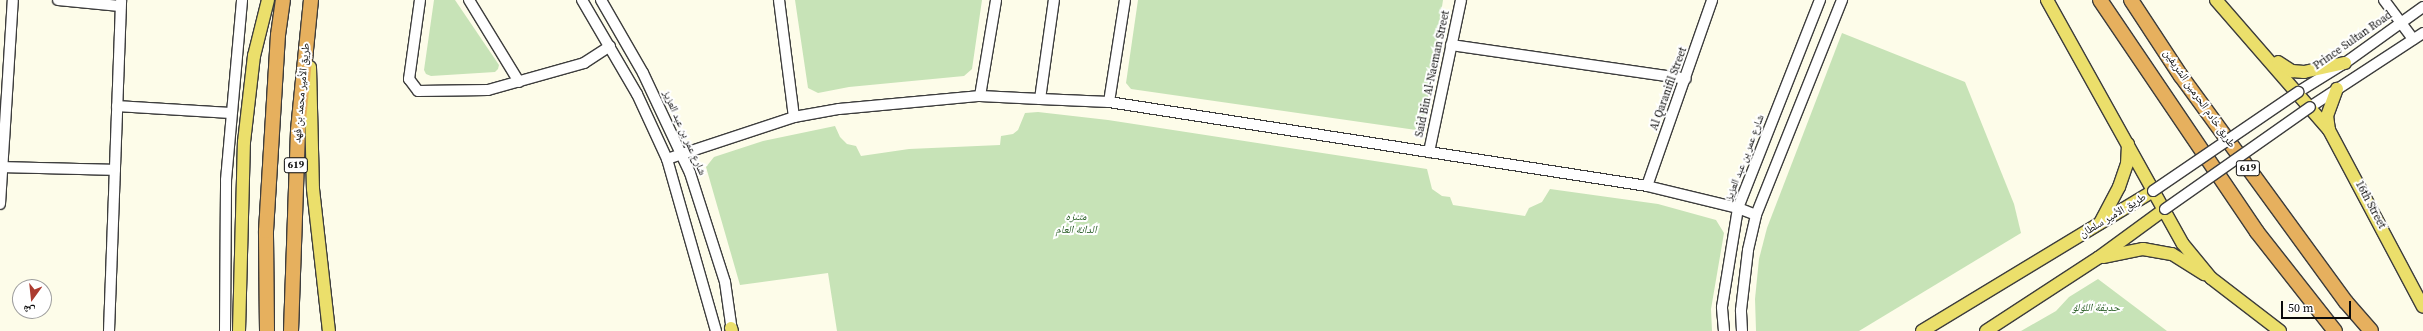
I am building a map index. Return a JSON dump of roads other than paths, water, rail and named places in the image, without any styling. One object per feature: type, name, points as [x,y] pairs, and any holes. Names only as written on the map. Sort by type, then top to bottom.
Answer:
[{"type":"highway","name":"619","points":[[267,331],[266,231],[278,35],[283,0]]},
{"type":"highway","name":"طريق الأمير محمد بن فهد","points":[[291,331],[298,130],[312,0]]},
{"type":"highway","name":"619","points":[[2100,0],[2257,232],[2335,331]]},
{"type":"highway","name":"طريق خادم الحرمين الشريفين","points":[[2131,0],[2181,76],[2346,302],[2371,331]]},
{"type":"main road","points":[[239,331],[244,142],[254,56],[268,0]]},
{"type":"main road","points":[[312,0],[309,94],[313,190],[329,331]]},
{"type":"main road","points":[[2048,0],[2165,209],[2182,244],[2211,278]]},
{"type":"main road","points":[[2216,0],[2256,43],[2281,66],[2292,71],[2304,72],[2345,63]]},
{"type":"main road","name":"16th Street","points":[[2256,43],[2329,130],[2423,307]]},
{"type":"main road","points":[[2329,130],[2327,116],[2337,89]]},
{"type":"main road","points":[[2100,224],[2119,188],[2127,164],[2128,144]]},
{"type":"main road","name":"طريق الأمير سلطان","points":[[1922,331],[2154,191]]},
{"type":"main road","name":"طريق الأمير سلطان","points":[[1986,331],[2098,258],[2165,209]]},
{"type":"main road","points":[[2098,258],[2143,249],[2172,254],[2211,278],[2280,331]]},
{"type":"street","points":[[0,204],[2,152],[13,0]]},
{"type":"street","points":[[58,0],[121,3],[109,331]]},
{"type":"street","points":[[225,331],[226,180],[230,113],[242,0]]},
{"type":"street","points":[[420,0],[409,79],[418,91],[488,90],[584,63],[610,46]]},
{"type":"street","points":[[469,0],[519,82]]},
{"type":"street","points":[[582,0],[637,94],[667,159],[716,331]]},
{"type":"street","name":"شارع عمر بن عبد العزيز","points":[[601,0],[643,73],[682,154],[725,282],[732,330]]},
{"type":"street","points":[[779,0],[794,117]]},
{"type":"street","points":[[980,96],[996,0]]},
{"type":"street","points":[[1040,99],[1054,0]]},
{"type":"street","points":[[1109,102],[1125,0]]},
{"type":"street","name":"Said Bin Al-Naeman Street","points":[[1429,152],[1461,0]]},
{"type":"street","name":"Al Qaranifil Street","points":[[1647,186],[1686,79],[1712,0]]},
{"type":"street","name":"شارع عمر بن عبد العزيز","points":[[1724,331],[1722,307],[1738,208],[1820,0]]},
{"type":"street","points":[[1742,330],[1741,310],[1747,258],[1756,216],[1842,0]]},
{"type":"street","points":[[2384,0],[2413,39]]},
{"type":"street","name":"Prince Sultan Road","points":[[2298,92],[2345,63],[2422,8]]},
{"type":"street","points":[[2165,209],[2310,107],[2423,33]]},
{"type":"street","points":[[1451,45],[1686,79]]},
{"type":"street","name":"طريق الأمير سلطان","points":[[2154,191],[2298,92]]},
{"type":"street","points":[[667,159],[794,117],[863,106],[980,96],[1109,102],[1647,186],[1738,208],[1756,216]]},
{"type":"street","points":[[117,106],[230,113]]},
{"type":"street","points":[[2,167],[115,170]]},
{"type":"park label","name":"متنزه الدانة العام","points":[[1076,224]]},
{"type":"park label","name":"حديقة اللؤلؤ","points":[[2096,308]]}]
